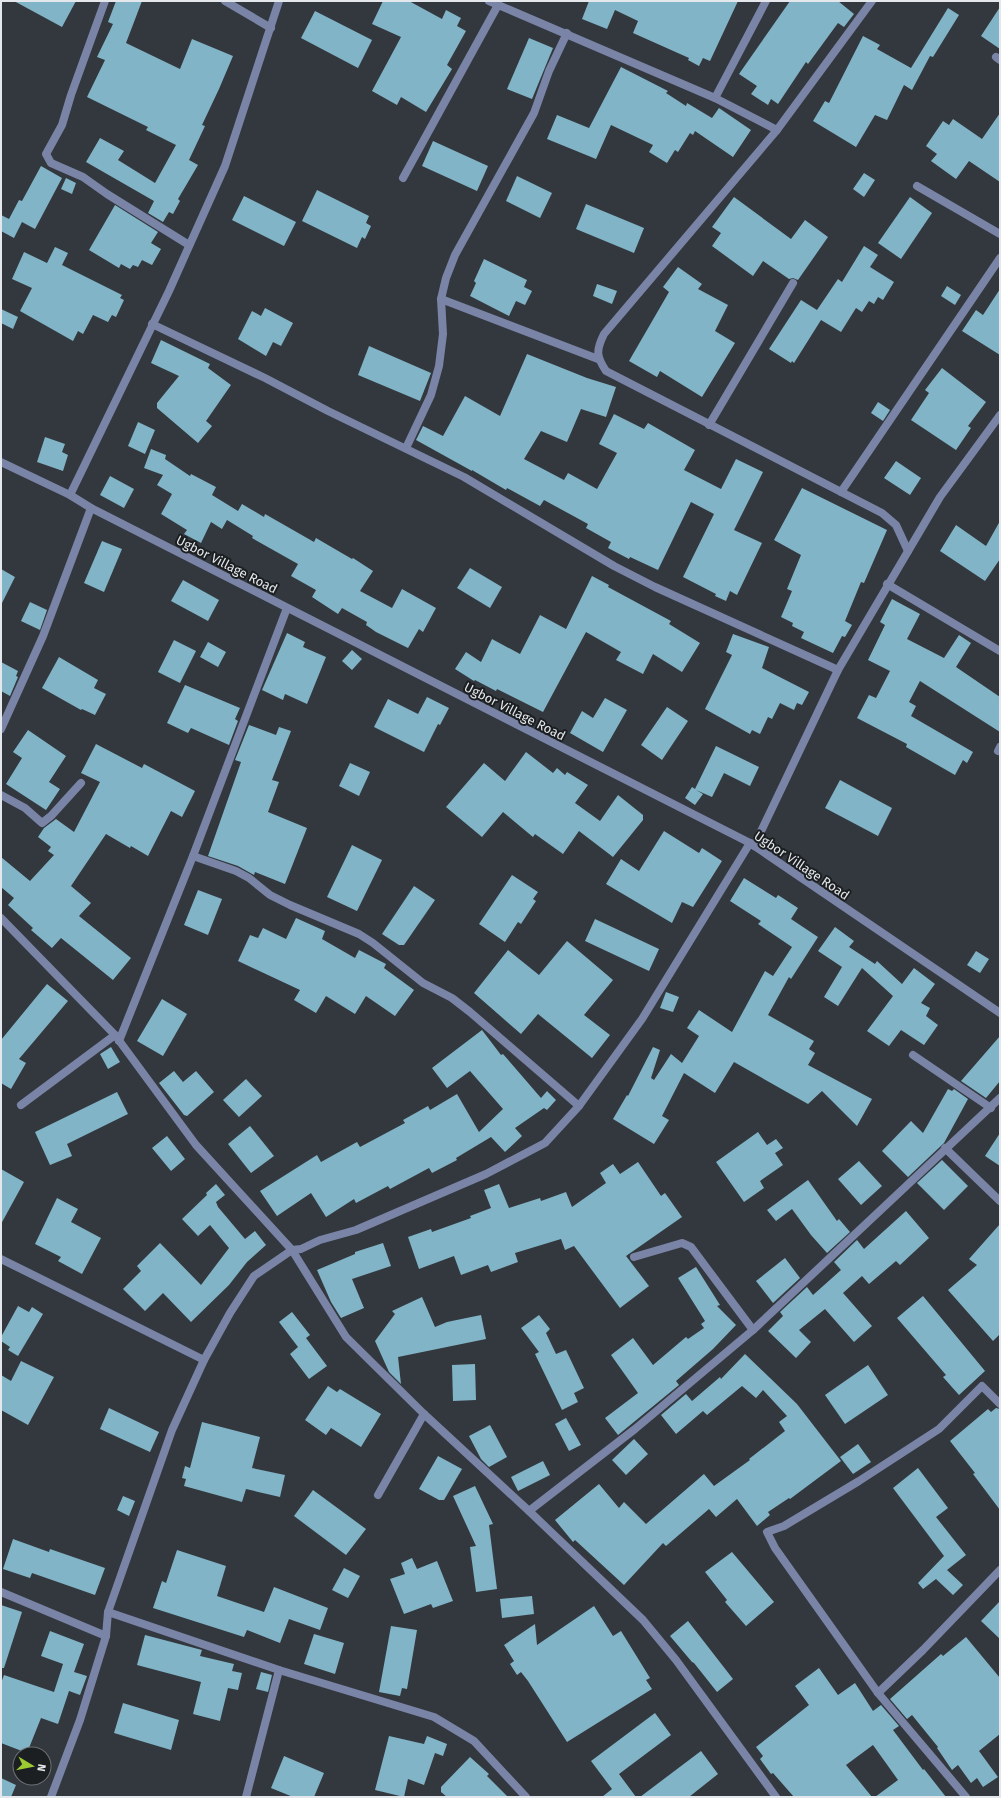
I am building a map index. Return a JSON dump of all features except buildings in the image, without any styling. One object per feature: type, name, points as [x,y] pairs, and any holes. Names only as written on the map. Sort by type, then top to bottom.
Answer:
[{"type":"street","points":[[105,1],[71,95],[62,125],[46,154],[51,163],[82,177],[190,245]]},
{"type":"street","points":[[225,1],[271,28]]},
{"type":"street","points":[[70,495],[190,245],[225,166],[280,1]]},
{"type":"street","points":[[489,1],[567,33],[715,98],[777,130]]},
{"type":"street","points":[[715,98],[766,1]]},
{"type":"street","points":[[598,359],[599,344],[604,334],[777,130],[872,1]]},
{"type":"street","points":[[402,178],[498,5]]},
{"type":"street","points":[[406,448],[431,395],[439,366],[443,334],[442,299],[446,278],[455,255],[534,113],[549,71],[567,33]]},
{"type":"street","points":[[917,186],[1000,234]]},
{"type":"street","points":[[841,492],[1000,258]]},
{"type":"street","points":[[710,425],[793,284]]},
{"type":"street","points":[[442,299],[598,359],[606,371],[882,514],[896,524],[908,551]]},
{"type":"street","points":[[152,324],[406,448],[504,499],[614,566],[655,587],[838,670]]},
{"type":"street","points":[[51,1797],[80,1720],[106,1636],[108,1612],[172,1430],[204,1360],[230,1313],[254,1276],[292,1250],[301,1249],[320,1240],[356,1230],[486,1174],[545,1143],[579,1106],[642,1019],[752,845],[838,670],[887,584],[940,497],[1000,414]]},
{"type":"street","name":"Ugbor Village Road","points":[[1,462],[70,495],[91,508],[752,845],[1000,1013]]},
{"type":"street","points":[[1,729],[43,636],[91,508]]},
{"type":"street","points":[[887,584],[1000,651]]},
{"type":"street","points":[[21,1104],[117,1038],[194,856],[287,608]]},
{"type":"street","points":[[1,795],[25,808],[42,823],[52,816],[81,783]]},
{"type":"street","points":[[194,856],[236,871],[249,878],[277,898],[359,934],[373,943],[423,983],[452,998],[470,1012],[579,1106]]},
{"type":"street","points":[[1,918],[117,1038],[196,1145],[292,1250],[346,1338],[424,1414],[529,1510],[643,1620],[676,1660],[776,1797]]},
{"type":"street","points":[[913,1055],[991,1108]]},
{"type":"street","points":[[529,1510],[635,1429],[753,1330],[945,1148],[991,1108],[1000,1098]]},
{"type":"street","points":[[945,1148],[1000,1202]]},
{"type":"street","points":[[634,1257],[682,1243],[692,1247],[753,1330]]},
{"type":"street","points":[[1,1259],[204,1360]]},
{"type":"street","points":[[966,1797],[878,1692],[775,1548],[766,1532],[784,1526],[859,1481],[939,1428],[982,1386],[1000,1404]]},
{"type":"street","points":[[378,1495],[424,1414]]},
{"type":"street","points":[[878,1692],[923,1650],[1000,1570]]},
{"type":"street","points":[[1,1592],[106,1636]]},
{"type":"street","points":[[108,1612],[278,1670],[434,1717],[474,1741],[526,1797]]},
{"type":"street","points":[[246,1797],[278,1670]]}]
